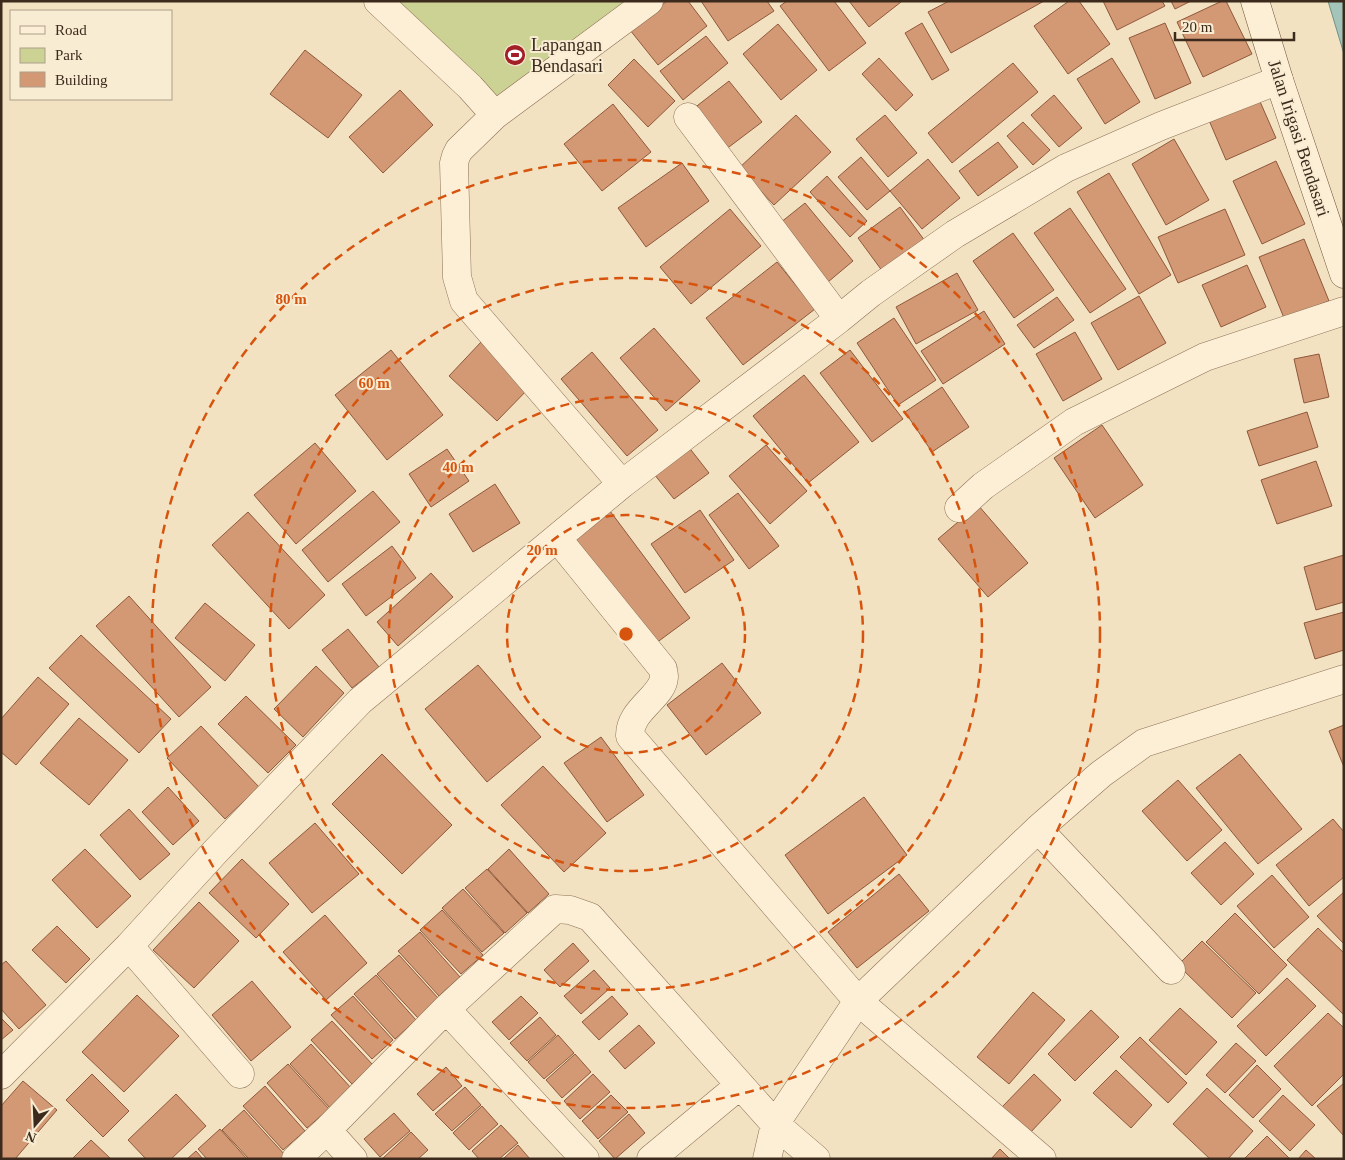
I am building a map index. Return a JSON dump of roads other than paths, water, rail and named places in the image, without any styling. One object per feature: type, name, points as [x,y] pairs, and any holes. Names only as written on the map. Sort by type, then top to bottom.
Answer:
[{"type":"street","points":[[378,1],[470,87],[495,116]]},
{"type":"street","points":[[622,484],[464,301],[457,277],[454,162],[459,150],[495,116],[649,1]]},
{"type":"street","name":"Jalan Irigasi Bendasari","points":[[1255,1],[1279,80],[1344,274]]},
{"type":"street","points":[[1,1075],[129,946],[215,852],[360,701],[622,484],[871,293],[955,234],[1066,168],[1161,126],[1279,80]]},
{"type":"street","points":[[688,117],[839,319]]},
{"type":"street","points":[[959,508],[983,486],[1074,422],[1205,357],[1344,311]]},
{"type":"street","points":[[557,538],[663,668],[662,686],[632,721],[630,736],[858,1001],[1042,1159]]},
{"type":"street","points":[[767,1159],[774,1124],[858,1001],[1038,829],[1101,774],[1144,744],[1344,679]]},
{"type":"street","points":[[1038,829],[1171,970]]},
{"type":"street","points":[[296,1159],[446,1009],[555,910],[570,910],[590,917],[774,1124],[816,1159]]},
{"type":"street","points":[[129,946],[240,1074]]},
{"type":"street","points":[[446,1009],[585,1159]]},
{"type":"street","points":[[651,1159],[740,1085]]},
{"type":"street","points":[[327,1130],[353,1159]]},
{"type":"water","points":[[1328,1],[1344,1],[1344,54]]},
{"type":"place","name":"Lapangan Bendasari","points":[[515,55]]}]
